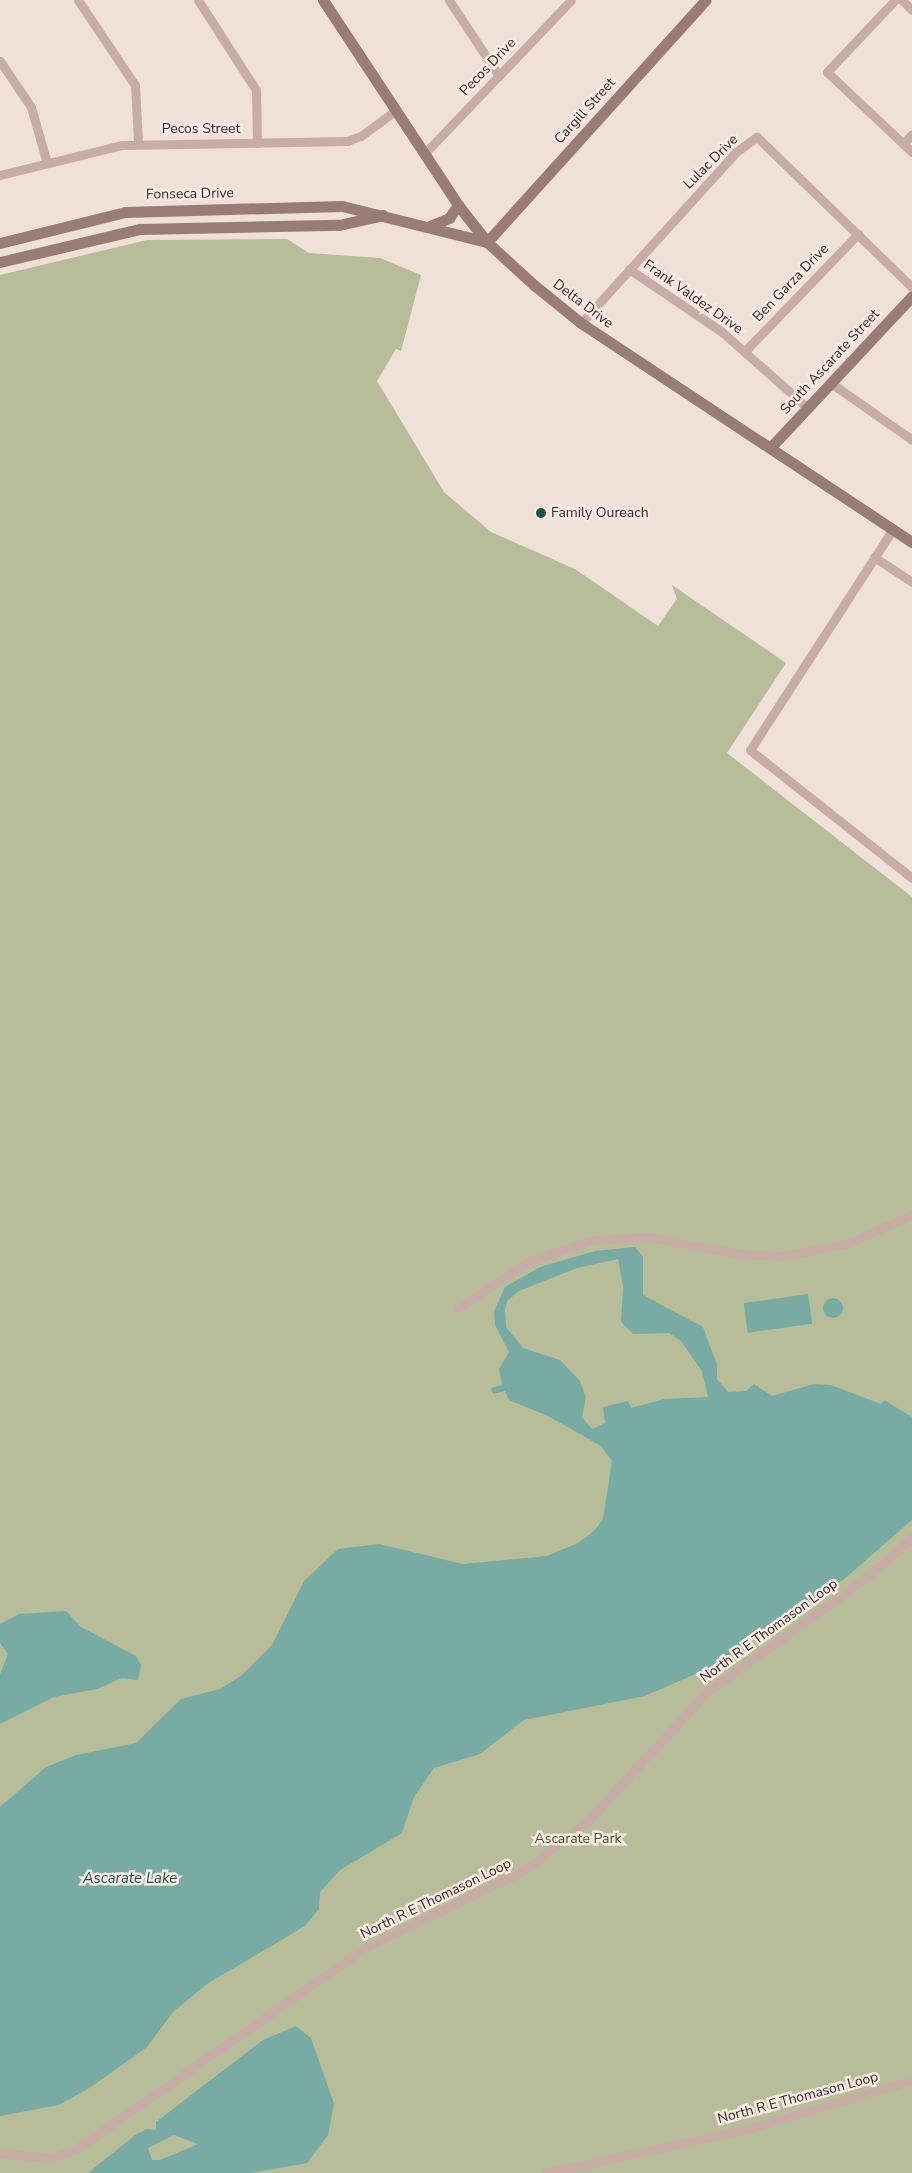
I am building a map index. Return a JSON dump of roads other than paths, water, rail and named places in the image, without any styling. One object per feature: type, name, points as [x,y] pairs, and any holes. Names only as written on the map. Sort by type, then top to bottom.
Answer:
[{"type":"main road","name":"Delta Drive","points":[[323,0],[458,205],[487,242],[581,324],[912,542]]},
{"type":"main road","name":"Cargill Street","points":[[487,242],[706,0]]},
{"type":"main road","points":[[427,227],[449,218],[458,205]]},
{"type":"main road","name":"Fonseca Drive","points":[[0,243],[105,215],[148,209],[342,206],[487,242]]},
{"type":"main road","name":"Fonseca Drive","points":[[0,262],[140,229],[331,225],[383,216]]},
{"type":"main road","name":"South Ascarate Street","points":[[770,448],[911,300]]},
{"type":"street","points":[[78,0],[134,84],[139,101],[138,143]]},
{"type":"street","points":[[198,0],[256,90],[257,143]]},
{"type":"street","points":[[449,0],[499,76]]},
{"type":"street","name":"Pecos Drive","points":[[425,153],[571,0]]},
{"type":"street","points":[[895,0],[827,72],[912,152]]},
{"type":"street","points":[[902,0],[912,10]]},
{"type":"street","points":[[0,60],[31,107],[47,163]]},
{"type":"street","name":"Pecos Street","points":[[0,175],[138,143],[257,143],[354,140],[396,110]]},
{"type":"street","points":[[903,144],[912,134]]},
{"type":"street","name":"Lulac Drive","points":[[581,324],[736,152],[757,138],[912,287]]},
{"type":"street","name":"Ben Garza Drive","points":[[745,351],[858,234]]},
{"type":"street","name":"Frank Valdez Drive","points":[[629,269],[745,351],[808,408]]},
{"type":"street","points":[[831,383],[912,440]]},
{"type":"street","points":[[893,529],[750,750],[912,878]]},
{"type":"street","points":[[874,557],[912,582]]},
{"type":"street","points":[[457,1308],[528,1262],[592,1240],[648,1237],[740,1254],[782,1256],[846,1244],[912,1215]]},
{"type":"street","name":"North R E Thomason Loop","points":[[0,2152],[50,2158],[74,2150],[365,1948],[460,1905],[531,1866],[585,1824],[707,1692],[866,1578],[912,1538]]},
{"type":"street","name":"North R E Thomason Loop","points":[[545,2173],[751,2128],[912,2080]]},
{"type":"water","name":"Ascarate Lake","points":[[635,1247],[643,1257],[643,1295],[703,1327],[717,1365],[717,1379],[728,1392],[746,1391],[754,1384],[772,1396],[814,1384],[831,1385],[881,1404],[884,1400],[912,1417],[912,1520],[843,1580],[709,1668],[645,1696],[524,1720],[480,1754],[434,1768],[414,1797],[402,1833],[340,1870],[320,1892],[319,1909],[305,1926],[207,1984],[173,2012],[147,2047],[91,2087],[59,2105],[0,2116],[0,1807],[46,1767],[76,1755],[136,1743],[181,1699],[220,1689],[242,1675],[272,1645],[304,1581],[338,1549],[379,1544],[463,1564],[547,1556],[578,1543],[594,1531],[603,1519],[612,1461],[601,1446],[548,1416],[509,1400],[505,1391],[493,1394],[491,1388],[502,1385],[499,1369],[509,1352],[495,1325],[494,1311],[505,1287],[540,1267],[595,1251]],"holes":[[[618,1259],[623,1286],[621,1322],[633,1334],[669,1333],[681,1341],[702,1371],[708,1397],[664,1399],[631,1408],[628,1401],[603,1407],[605,1423],[592,1429],[582,1417],[586,1398],[580,1381],[560,1360],[523,1348],[506,1327],[505,1310],[507,1301],[519,1291],[577,1268]]]},
{"type":"water","points":[[808,1294],[812,1324],[748,1333],[744,1303]]},
{"type":"water","points":[[833,1298],[840,1301],[843,1308],[840,1315],[833,1318],[826,1315],[823,1308],[826,1301]]},
{"type":"water","points":[[66,1611],[81,1627],[136,1656],[141,1665],[138,1680],[122,1678],[97,1689],[54,1697],[0,1724],[0,1674],[8,1654],[0,1643],[0,1624],[19,1614]]},
{"type":"water","points":[[296,2026],[311,2038],[334,2104],[328,2135],[307,2163],[251,2173],[88,2173],[134,2136],[146,2129],[156,2130],[156,2122],[263,2040]],"holes":[[[174,2135],[198,2144],[160,2160],[152,2160],[148,2148]]]},
{"type":"place","name":"Family Oureach","points":[[541,513]]},
{"type":"park label","name":"Ascarate Park","points":[[578,1839]]}]
